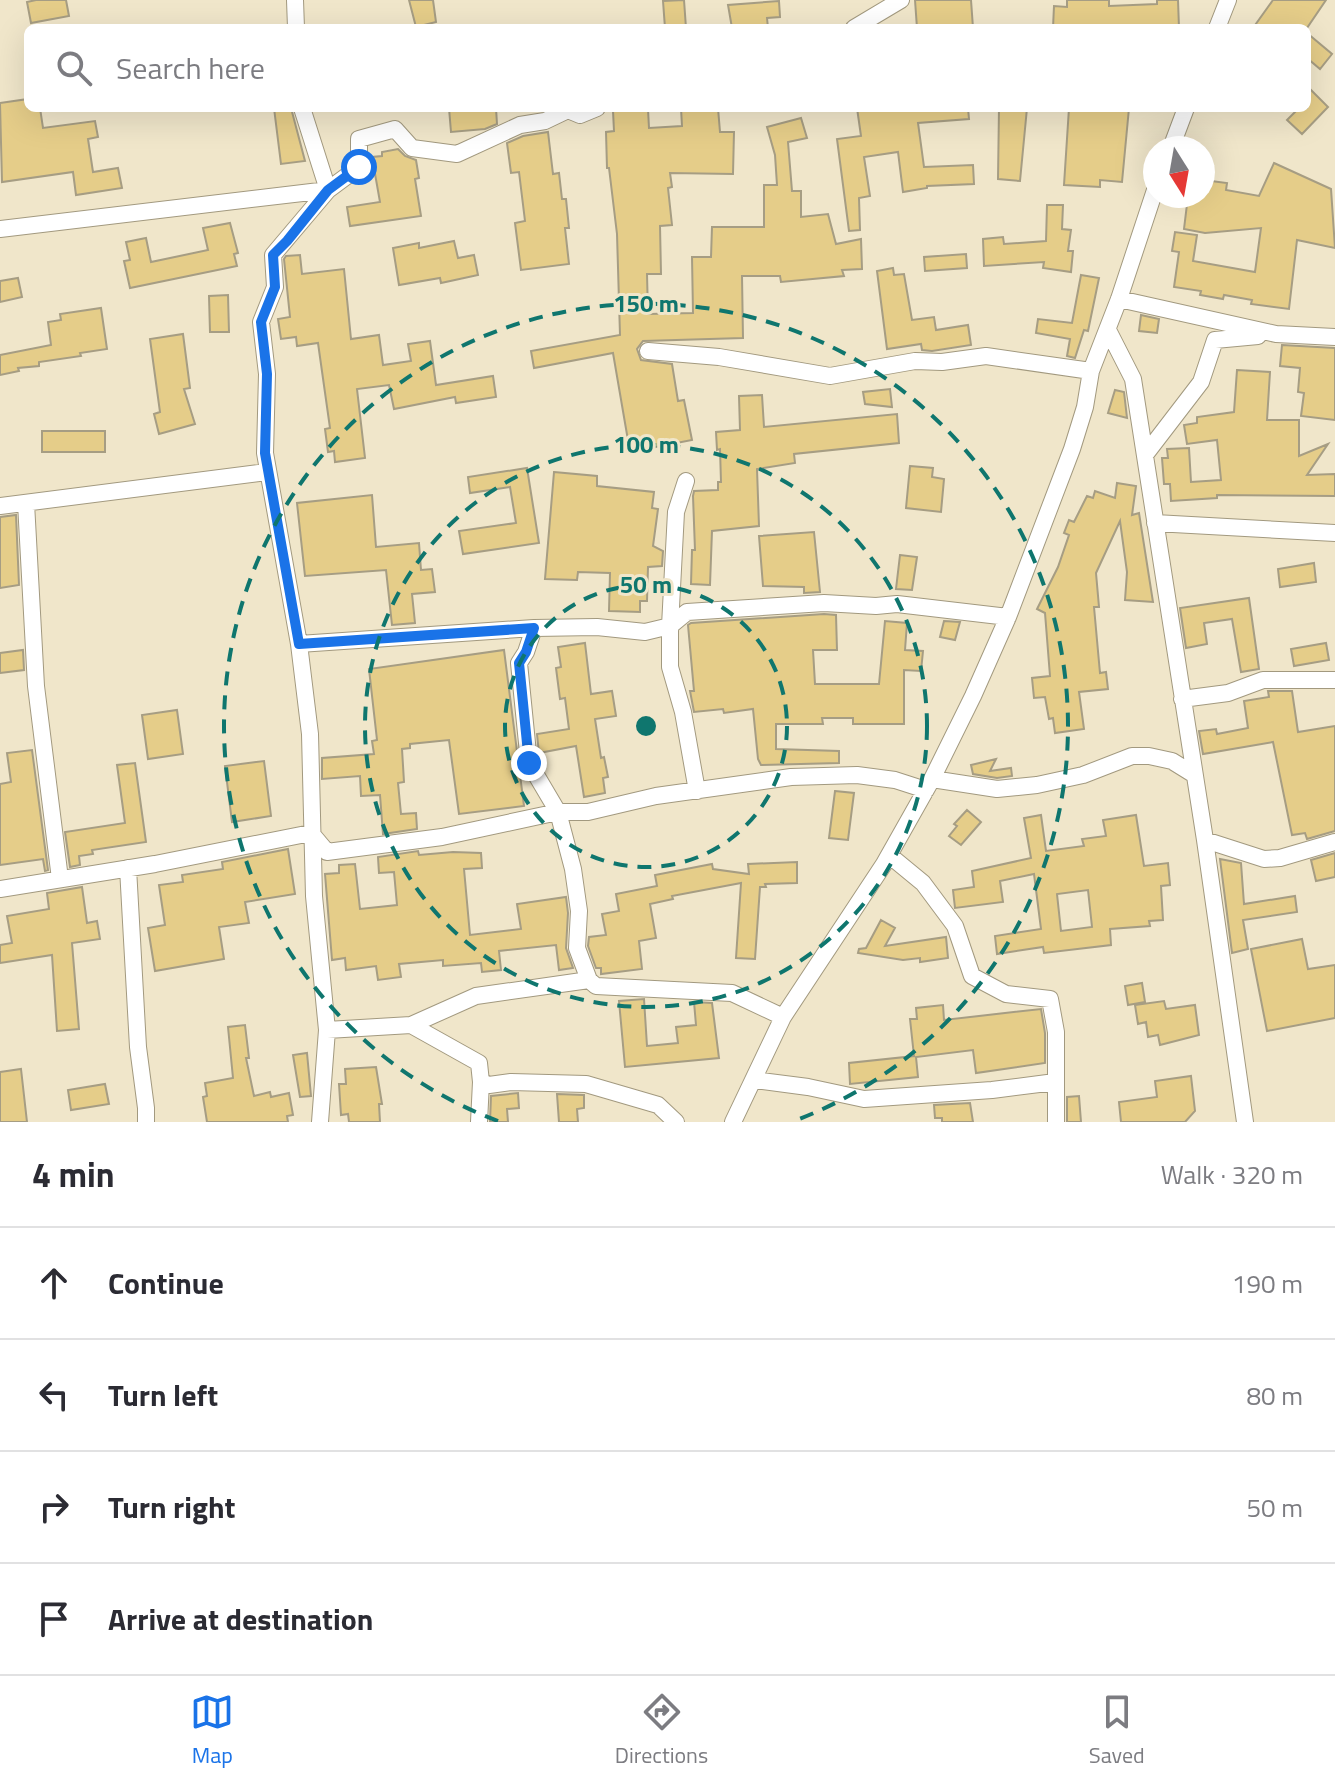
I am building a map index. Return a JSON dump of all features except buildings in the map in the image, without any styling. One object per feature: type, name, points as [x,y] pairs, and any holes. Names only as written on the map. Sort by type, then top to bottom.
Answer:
[{"type":"street","points":[[295,0],[296,24]]},
{"type":"street","points":[[861,24],[901,0]]},
{"type":"street","points":[[1219,24],[1228,0]]},
{"type":"street","points":[[303,112],[328,190]]},
{"type":"street","points":[[320,1122],[327,1030],[311,833],[310,734],[299,644],[278,517],[267,472],[267,374],[261,322],[275,287],[273,255],[328,190],[359,167],[359,139],[395,129],[412,148],[457,154],[520,125],[545,121],[564,112]]},
{"type":"street","points":[[1176,136],[1184,112]]},
{"type":"street","points":[[0,229],[328,190]]},
{"type":"street","points":[[733,1122],[783,1017],[889,855],[929,784],[1008,617],[1072,449],[1085,407],[1091,371],[1149,208]]},
{"type":"street","points":[[1119,299],[1276,334]]},
{"type":"street","points":[[1108,330],[1133,379],[1205,840],[1245,1122]]},
{"type":"street","points":[[1145,455],[1201,382],[1215,340],[1276,334],[1335,337]]},
{"type":"street","points":[[648,351],[719,357],[830,376],[866,367],[986,356],[1091,371]]},
{"type":"street","points":[[0,506],[267,472]]},
{"type":"street","points":[[686,481],[676,512],[670,667],[683,712],[697,791]]},
{"type":"street","points":[[26,503],[36,686],[60,879]]},
{"type":"street","points":[[1155,523],[1335,533]]},
{"type":"street","points":[[299,644],[534,628],[597,627],[633,633],[670,626],[687,612],[824,603],[897,604],[1008,617]]},
{"type":"street","points":[[534,628],[519,663],[529,763],[558,812],[573,869],[579,911],[577,948],[589,980],[596,986],[732,993],[783,1017]]},
{"type":"street","points":[[1182,699],[1228,693],[1263,680],[1335,680]]},
{"type":"street","points":[[311,833],[327,852],[442,837],[558,812],[588,812],[656,796],[791,777],[857,775],[997,789],[1037,785],[1083,775],[1132,756],[1172,761],[1193,774]]},
{"type":"street","points":[[0,889],[311,833]]},
{"type":"street","points":[[1205,840],[1264,859],[1280,858],[1335,842]]},
{"type":"street","points":[[889,855],[923,883],[955,926],[972,976],[1006,994],[1050,999],[1056,1032],[1056,1122]]},
{"type":"street","points":[[128,868],[138,1047],[146,1122]]},
{"type":"street","points":[[327,1030],[411,1025],[476,996],[589,980]]},
{"type":"street","points":[[411,1025],[479,1063],[479,1122]]},
{"type":"street","points":[[754,1080],[864,1099],[1055,1082]]},
{"type":"street","points":[[481,1082],[489,1085],[511,1082],[586,1084],[658,1105],[676,1122]]},
{"type":"route","points":[[359,167],[328,190],[273,255],[275,287],[261,322],[267,374],[267,472],[278,517],[299,644],[534,628],[519,663],[529,763]]}]
